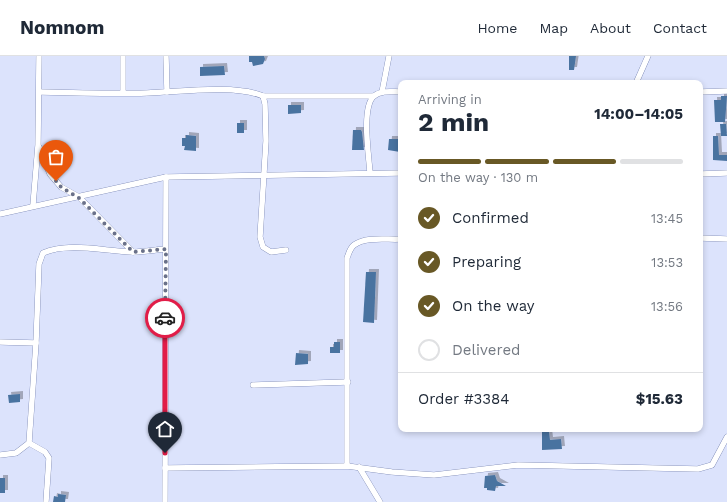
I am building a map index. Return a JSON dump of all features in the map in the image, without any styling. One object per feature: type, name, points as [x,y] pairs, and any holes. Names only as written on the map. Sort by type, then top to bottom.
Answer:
[{"type":"street","points":[[34,205],[40,92],[39,56]]},
{"type":"street","points":[[123,56],[123,93]]},
{"type":"street","points":[[166,56],[167,92]]},
{"type":"street","points":[[382,92],[389,56]]},
{"type":"street","points":[[637,80],[648,56]]},
{"type":"street","points":[[40,92],[123,93],[224,90],[256,93],[263,96],[374,96],[382,92],[398,92]]},
{"type":"street","points":[[703,92],[727,92]]},
{"type":"street","points":[[263,96],[265,104],[266,141],[260,237],[263,247],[270,252],[286,250]]},
{"type":"street","points":[[370,173],[367,122],[368,104],[374,96]]},
{"type":"street","points":[[38,144],[50,174],[61,187],[79,198],[133,252]]},
{"type":"street","points":[[0,214],[34,205],[79,198],[166,177],[398,173]]},
{"type":"street","points":[[703,174],[727,173]]},
{"type":"street","points":[[165,502],[166,177]]},
{"type":"street","points":[[703,238],[727,238]]},
{"type":"street","points":[[347,466],[347,258],[350,248],[355,244],[370,240],[398,239]]},
{"type":"street","points":[[0,455],[16,453],[29,443],[36,343],[39,264],[43,253],[52,249],[81,248],[133,252],[166,249]]},
{"type":"street","points":[[0,342],[36,343]]},
{"type":"street","points":[[253,385],[348,382]]},
{"type":"street","points":[[165,468],[347,466],[434,475],[518,465],[698,469],[712,465],[727,436]]},
{"type":"street","points":[[29,443],[45,452],[49,458],[46,502]]},
{"type":"street","points":[[359,468],[380,502]]},
{"type":"building","points":[[249,56],[264,56],[265,59],[263,64],[253,66],[252,62],[249,62]]},
{"type":"building","points":[[569,56],[576,56],[574,70],[569,70]]},
{"type":"building","points":[[224,66],[225,75],[200,76],[200,67]]},
{"type":"building","points":[[721,96],[727,96],[725,122],[715,122],[714,100],[721,100]]},
{"type":"building","points":[[288,105],[301,105],[301,113],[288,114]]},
{"type":"building","points":[[237,123],[244,123],[244,133],[237,133]]},
{"type":"building","points":[[720,124],[726,124],[727,136],[721,136]]},
{"type":"building","points":[[353,130],[361,130],[364,150],[352,150]]},
{"type":"building","points":[[186,135],[196,136],[196,151],[184,150],[185,146],[182,146],[182,138],[186,138]]},
{"type":"building","points":[[713,136],[718,136],[719,155],[727,155],[727,161],[713,160]]},
{"type":"building","points":[[389,139],[398,139],[398,152],[388,150]]},
{"type":"building","points":[[366,272],[376,272],[374,323],[363,322]]},
{"type":"building","points":[[334,342],[340,342],[340,353],[330,353],[330,347],[334,347]]},
{"type":"building","points":[[296,353],[308,354],[308,364],[295,365]]},
{"type":"building","points":[[20,394],[20,402],[9,403],[8,395]]},
{"type":"building","points":[[542,432],[549,432],[550,440],[561,439],[562,449],[542,450]]},
{"type":"building","points":[[495,475],[497,481],[506,486],[496,486],[495,491],[484,488],[485,476]]},
{"type":"building","points":[[0,478],[5,478],[5,493],[0,493]]},
{"type":"building","points":[[58,494],[66,495],[65,502],[53,502],[54,496],[58,497]]},
{"type":"way so far","points":[[56,181],[61,187],[79,198],[106,223],[133,252],[166,249],[165,318]]},
{"type":"route","points":[[165,318],[165,453]]}]
